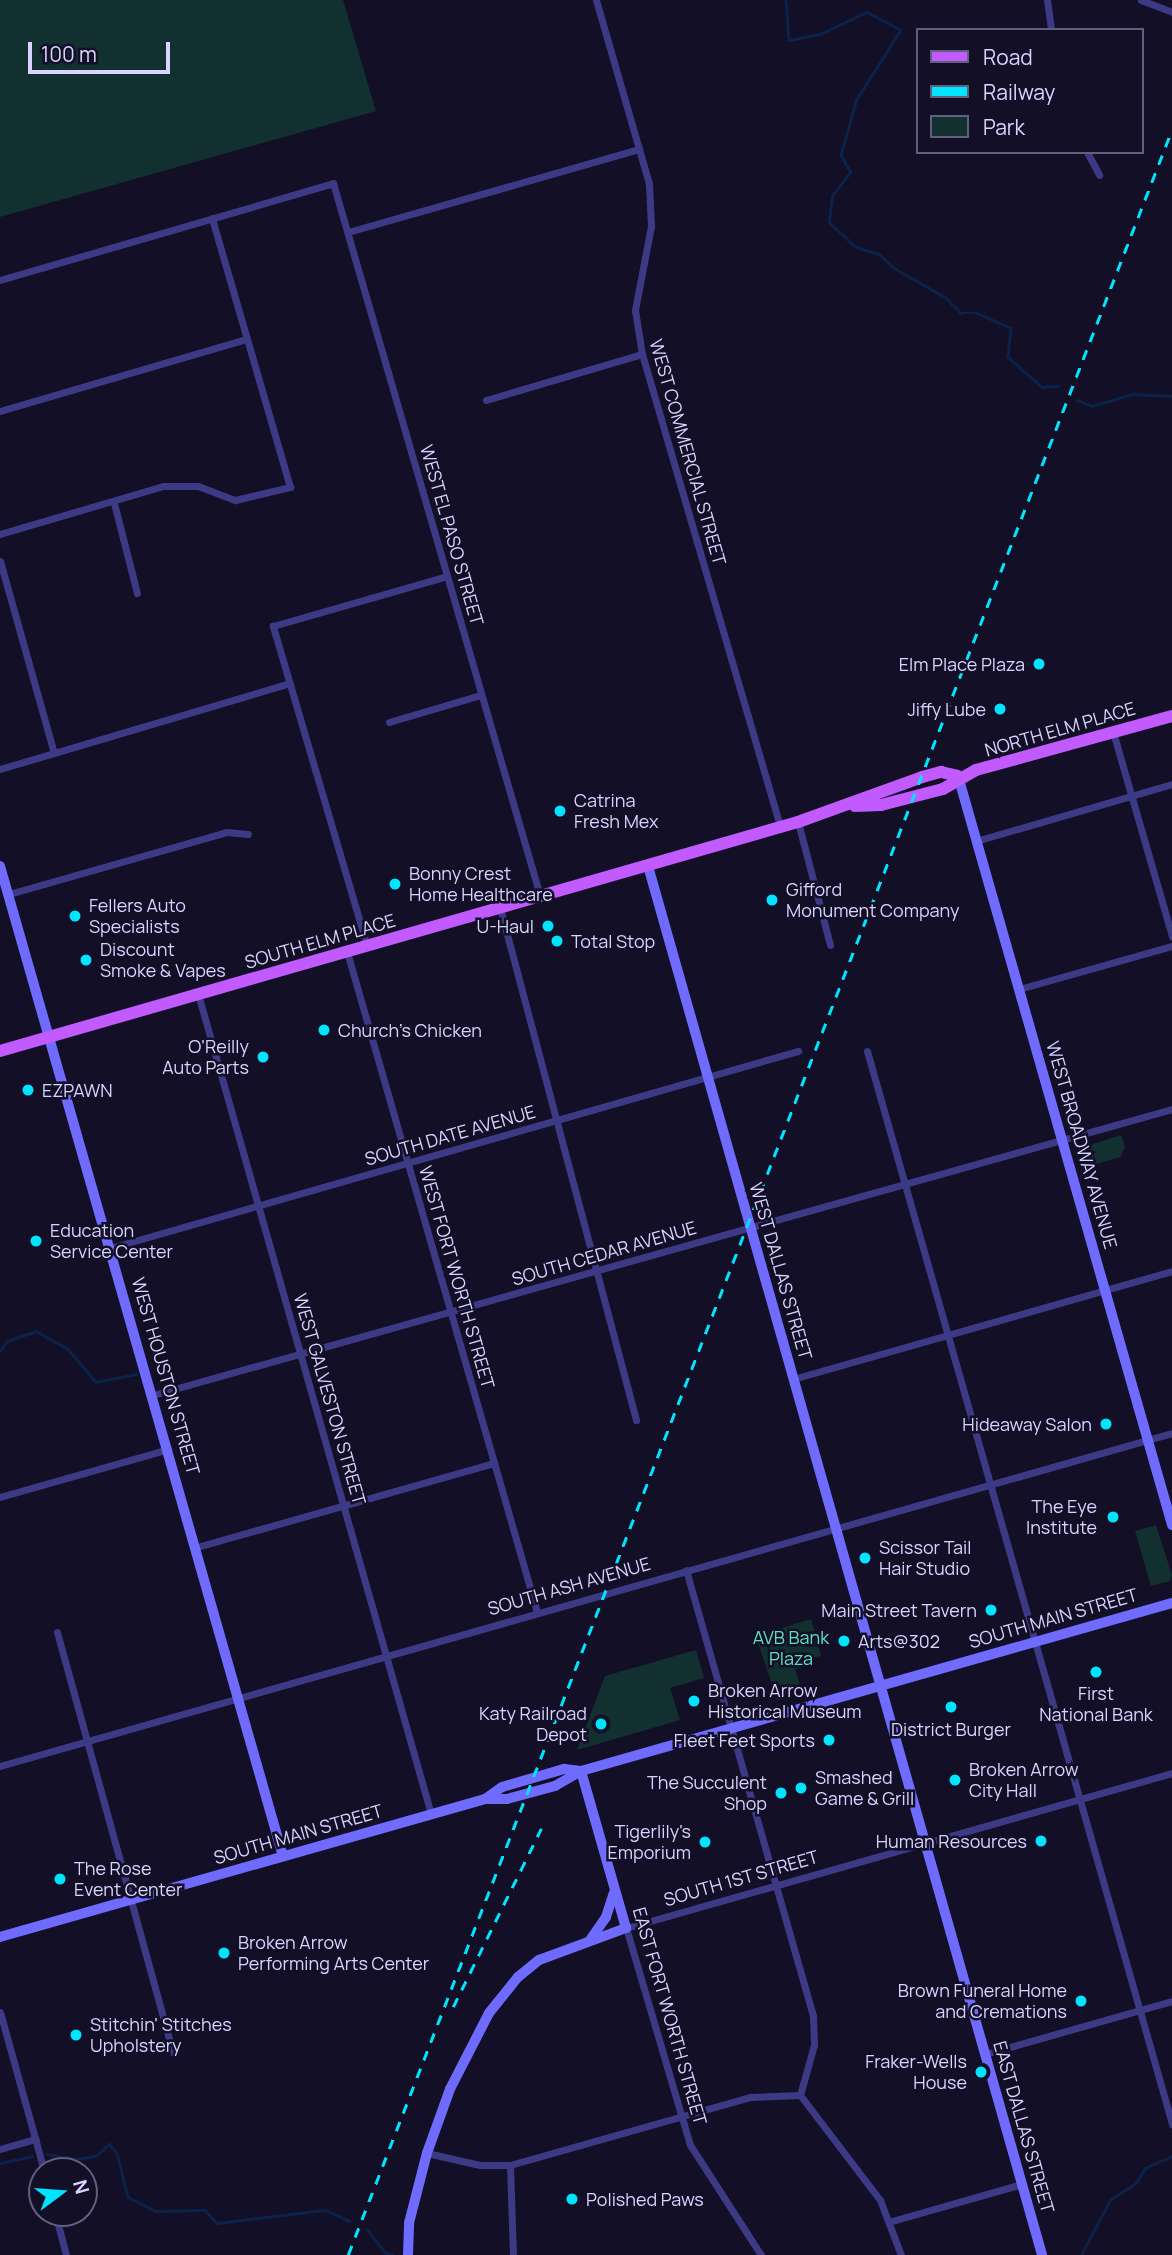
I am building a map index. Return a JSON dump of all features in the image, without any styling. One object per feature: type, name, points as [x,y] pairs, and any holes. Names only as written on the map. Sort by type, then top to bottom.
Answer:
[{"type":"main road","name":"NORTH ELM PLACE","points":[[958,776],[1172,716]]},
{"type":"main road","name":"SOUTH ELM PLACE","points":[[0,1051],[852,806],[922,777],[941,772],[958,776]]},
{"type":"street","name":"WEST COMMERCIAL STREET","points":[[596,0],[639,149],[651,205],[635,310],[642,354],[780,827]]},
{"type":"street","points":[[1047,0],[1051,28]]},
{"type":"street","points":[[1141,0],[1172,12]]},
{"type":"street","points":[[348,232],[639,149]]},
{"type":"street","points":[[1088,154],[1099,175]]},
{"type":"street","name":"WEST EL PASO STREET","points":[[212,218],[334,183],[540,896]]},
{"type":"street","points":[[0,280],[212,218],[290,487],[236,500],[198,486],[163,486],[114,503],[0,534]]},
{"type":"street","points":[[0,411],[247,339]]},
{"type":"street","points":[[485,400],[642,354]]},
{"type":"street","points":[[114,503],[137,593]]},
{"type":"street","points":[[0,561],[54,753]]},
{"type":"street","points":[[367,946],[273,626],[447,576]]},
{"type":"street","points":[[0,769],[290,683]]},
{"type":"street","points":[[389,722],[481,695]]},
{"type":"street","points":[[1113,732],[1172,937]]},
{"type":"street","name":"WEST BROADWAY AVENUE","points":[[958,776],[1172,1525]]},
{"type":"street","points":[[976,841],[1172,784]]},
{"type":"street","points":[[798,822],[830,945]]},
{"type":"street","points":[[9,894],[226,832],[248,834]]},
{"type":"street","name":"WEST HOUSTON STREET","points":[[0,866],[284,1856]]},
{"type":"street","name":"WEST DALLAS STREET","points":[[648,866],[880,1686]]},
{"type":"street","points":[[500,908],[600,1272],[636,1420]]},
{"type":"street","points":[[1019,989],[1172,946]]},
{"type":"street","name":"WEST FORT WORTH STREET","points":[[347,952],[537,1612]]},
{"type":"street","name":"WEST GALVESTON STREET","points":[[198,994],[431,1814]]},
{"type":"street","name":"SOUTH DATE AVENUE","points":[[110,1248],[798,1051]]},
{"type":"street","points":[[867,1051],[1172,2124]]},
{"type":"street","name":"SOUTH CEDAR AVENUE","points":[[153,1395],[600,1272],[750,1226],[1172,1109]]},
{"type":"street","points":[[793,1379],[1172,1271]]},
{"type":"street","name":"SOUTH ASH AVENUE","points":[[0,1766],[1172,1433]]},
{"type":"street","points":[[0,1497],[169,1448]]},
{"type":"street","points":[[197,1547],[494,1463]]},
{"type":"street","points":[[686,1570],[815,2029],[800,2095]]},
{"type":"street","name":"SOUTH MAIN STREET","points":[[0,1937],[485,1798],[507,1799],[555,1786],[581,1771],[1172,1603]]},
{"type":"street","points":[[57,1632],[173,2052]]},
{"type":"street","name":"EAST DALLAS STREET","points":[[880,1686],[1042,2255]]},
{"type":"street","name":"EAST FORT WORTH STREET","points":[[581,1771],[680,2116],[697,2160],[761,2255]]},
{"type":"street","name":"SOUTH 1ST STREET","points":[[408,2255],[410,2223],[427,2153],[469,2049],[499,1998],[539,1960],[626,1928],[926,1846],[1172,1773]]},
{"type":"street","points":[[590,1940],[606,1917],[615,1890]]},
{"type":"street","points":[[985,2054],[1172,2001]]},
{"type":"street","points":[[0,2012],[40,2157]]},
{"type":"street","points":[[427,2153],[480,2165],[510,2165],[751,2097],[800,2095]]},
{"type":"street","points":[[800,2095],[832,2132],[891,2221],[901,2255]]},
{"type":"street","points":[[0,2149],[36,2139]]},
{"type":"street","points":[[510,2165],[513,2255]]},
{"type":"street","points":[[891,2221],[1022,2184]]},
{"type":"street","points":[[58,2227],[66,2255]]},
{"type":"green space","points":[[0,0],[343,0],[376,111],[0,217]]},
{"type":"green space","points":[[1121,1135],[1125,1147],[1121,1157],[1093,1165],[1088,1150],[1093,1144]]},
{"type":"green space","points":[[1156,1525],[1172,1575],[1170,1581],[1151,1586],[1135,1531]]},
{"type":"green space","name":"AVB Bank Plaza","points":[[811,1619],[821,1656],[812,1658],[813,1664],[795,1669],[800,1686],[775,1693],[758,1643],[760,1635]]},
{"type":"green space","points":[[696,1650],[704,1678],[670,1688],[680,1720],[577,1750],[605,1676]]},
{"type":"waterway","points":[[786,0],[789,40],[820,34],[867,12],[901,30],[857,99],[841,155],[851,172],[833,195],[829,222],[856,247],[879,254],[894,268],[945,297],[961,313],[977,313],[1011,328],[1008,357],[1042,387],[1058,386]]},
{"type":"waterway","points":[[1077,400],[1092,406],[1132,394],[1172,396]]},
{"type":"waterway","points":[[0,1351],[7,1341],[36,1331],[68,1349],[96,1382],[136,1374]]},
{"type":"waterway","points":[[47,2154],[76,2159],[96,2156],[109,2144],[117,2153],[128,2197],[155,2211],[205,2210],[217,2223],[325,2210],[350,2221]]},
{"type":"waterway","points":[[0,2163],[32,2156]]},
{"type":"waterway","points":[[1081,2255],[1110,2200],[1136,2183],[1145,2168],[1172,2156]]},
{"type":"waterway","points":[[367,2229],[385,2252],[393,2255]]},
{"type":"railway","points":[[348,2255],[1172,129]]},
{"type":"railway","points":[[453,2007],[541,1829]]},
{"type":"place","name":"Elm Place Plaza","points":[[1039,664]]},
{"type":"place","name":"Jiffy Lube","points":[[1000,709]]},
{"type":"place","name":"Catrina Fresh Mex","points":[[560,811]]},
{"type":"place","name":"Bonny Crest Home Healthcare","points":[[395,884]]},
{"type":"place","name":"Gifford Monument Company","points":[[772,900]]},
{"type":"place","name":"Fellers Auto Specialists","points":[[75,916]]},
{"type":"place","name":"U-Haul","points":[[548,926]]},
{"type":"place","name":"Total Stop","points":[[557,941]]},
{"type":"place","name":"Discount Smoke & Vapes","points":[[86,960]]},
{"type":"place","name":"Church's Chicken","points":[[324,1030]]},
{"type":"place","name":"O'Reilly Auto Parts","points":[[263,1057]]},
{"type":"place","name":"EZPAWN","points":[[28,1090]]},
{"type":"place","name":"Education Service Center","points":[[36,1241]]},
{"type":"place","name":"Hideaway Salon","points":[[1106,1424]]},
{"type":"place","name":"The Eye Institute","points":[[1113,1517]]},
{"type":"place","name":"Scissor Tail Hair Studio","points":[[865,1558]]},
{"type":"place","name":"Main Street Tavern","points":[[991,1610]]},
{"type":"place","name":"Arts@302","points":[[844,1641]]},
{"type":"place","name":"First National Bank","points":[[1096,1672]]},
{"type":"place","name":"Broken Arrow Historical Museum","points":[[694,1701]]},
{"type":"place","name":"District Burger","points":[[951,1707]]},
{"type":"place","name":"Katy Railroad Depot","points":[[601,1724]]},
{"type":"place","name":"Fleet Feet Sports","points":[[829,1740]]},
{"type":"place","name":"Broken Arrow City Hall","points":[[955,1780]]},
{"type":"place","name":"Smashed Game & Grill","points":[[801,1788]]},
{"type":"place","name":"The Succulent Shop","points":[[781,1793]]},
{"type":"place","name":"Human Resources","points":[[1041,1841]]},
{"type":"place","name":"Tigerlily's Emporium","points":[[705,1842]]},
{"type":"place","name":"The Rose Event Center","points":[[60,1879]]},
{"type":"place","name":"Broken Arrow Performing Arts Center","points":[[224,1953]]},
{"type":"place","name":"Brown Funeral Home and Cremations","points":[[1081,2001]]},
{"type":"place","name":"Stitchin' Stitches Upholstery","points":[[76,2035]]},
{"type":"place","name":"Fraker-Wells House","points":[[981,2072]]},
{"type":"place","name":"Polished Paws","points":[[572,2199]]}]
